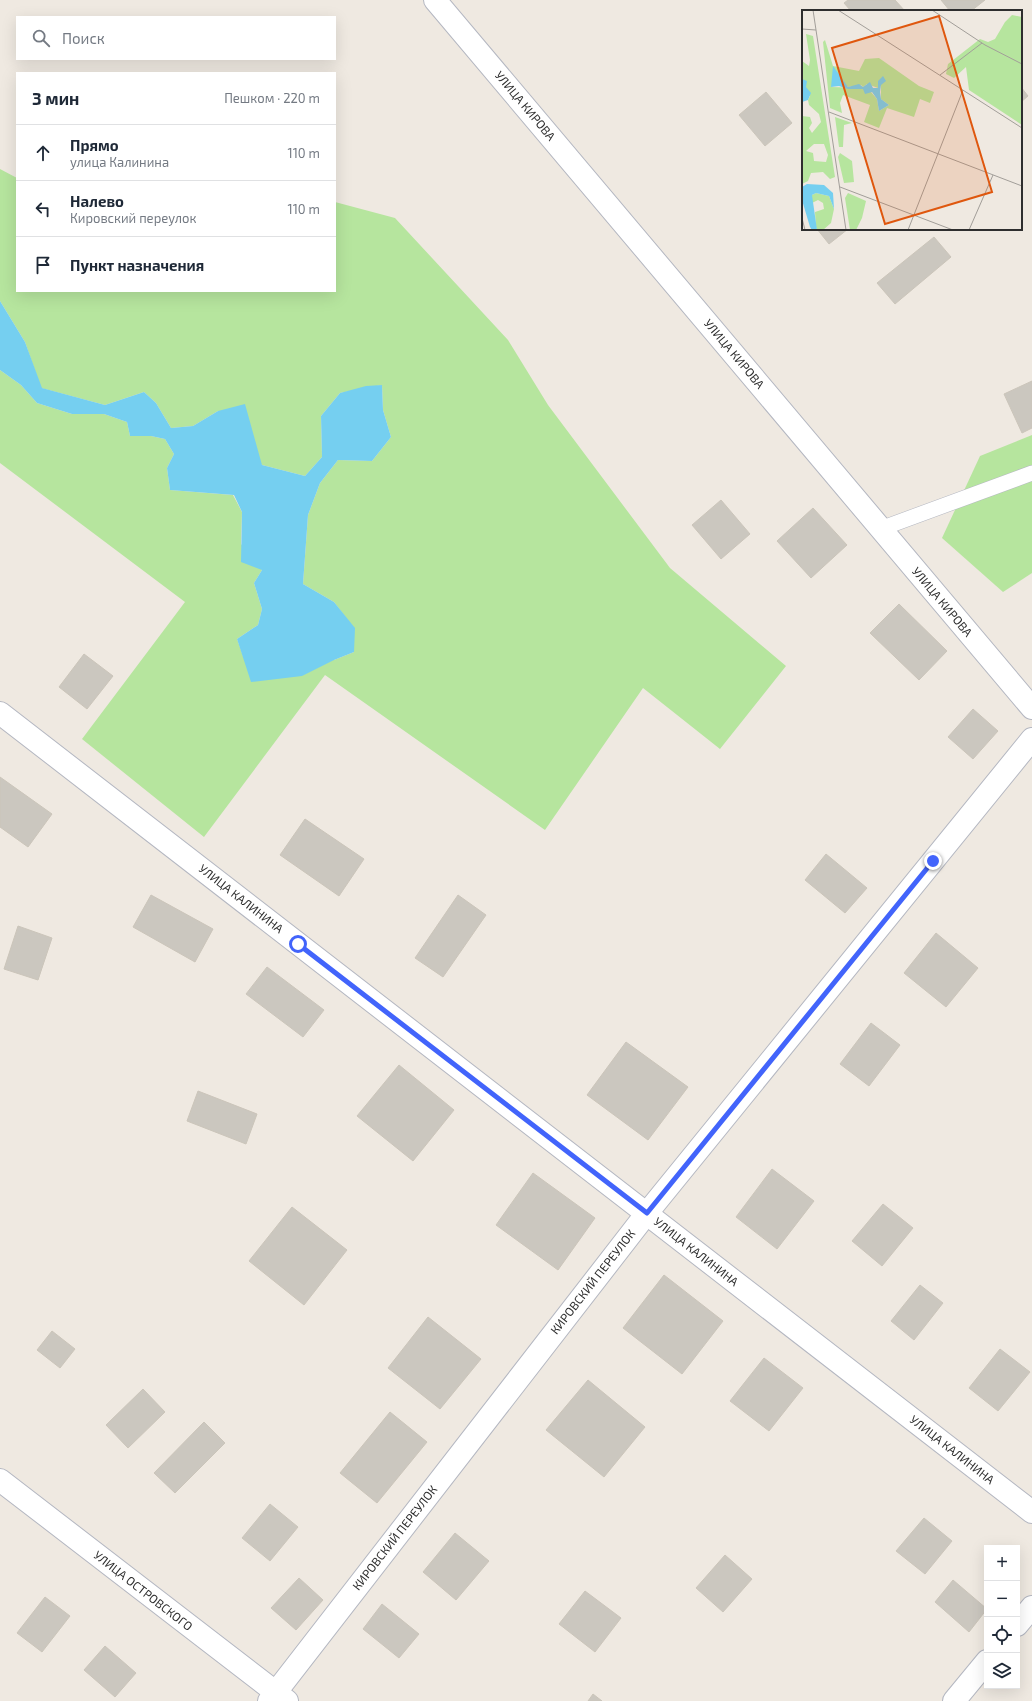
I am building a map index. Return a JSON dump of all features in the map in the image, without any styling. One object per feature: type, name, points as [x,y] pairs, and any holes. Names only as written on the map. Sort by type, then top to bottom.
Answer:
[{"type":"street","name":"УЛИЦА КИРОВА","points":[[435,0],[1032,708]]},
{"type":"street","name":"УЛИЦА КАЛИНИНА","points":[[0,712],[1032,1512]]},
{"type":"street","name":"КИРОВСКИЙ ПЕРЕУЛОК","points":[[277,1698],[647,1213],[1032,739]]},
{"type":"street","name":"УЛИЦА ОСТРОВСКОГО","points":[[0,1480],[277,1698]]},
{"type":"street","points":[[1020,1621],[1032,1607]]},
{"type":"street","points":[[954,1701],[984,1665]]},
{"type":"lane","points":[[880,529],[1032,473]]},
{"type":"green space","points":[[0,169],[16,177],[16,292],[336,292],[336,202],[395,218],[508,340],[548,405],[670,568],[786,666],[720,749],[643,688],[545,830],[325,675],[204,837],[82,739],[185,602],[0,463],[0,370],[21,385],[37,403],[72,414],[104,414],[127,422],[130,436],[151,436],[165,439],[174,454],[167,468],[170,490],[233,495],[242,512],[241,544],[262,570],[254,583],[262,609],[258,625],[237,639],[243,656],[334,660],[354,652],[354,628],[334,602],[303,584],[308,515],[320,483],[338,460],[372,461],[391,437],[383,410],[382,385],[340,393],[321,416],[322,457],[305,476],[262,465],[218,411],[193,426],[171,428],[156,403],[144,392],[105,405],[41,388],[25,342],[0,301]]},
{"type":"green space","points":[[1032,435],[1032,573],[1003,592],[942,538],[980,456]]},
{"type":"water","points":[[0,301],[25,342],[42,388],[105,405],[144,392],[156,403],[171,428],[193,426],[218,411],[245,404],[262,465],[305,476],[322,457],[321,416],[340,393],[366,386],[382,385],[383,410],[391,437],[372,461],[338,460],[320,483],[308,515],[303,584],[334,602],[355,628],[354,652],[302,676],[251,682],[237,639],[258,625],[262,609],[254,583],[262,570],[241,562],[242,512],[234,495],[170,490],[167,468],[174,454],[165,439],[151,436],[130,436],[127,422],[104,414],[72,414],[37,403],[21,385],[0,370]]},
{"type":"building","points":[[848,0],[895,0],[904,10],[850,10],[844,3]]},
{"type":"building","points":[[941,0],[985,0],[972,10],[949,10]]},
{"type":"building","points":[[1022,88],[1028,96],[1022,101]]},
{"type":"building","points":[[766,92],[792,123],[765,146],[739,115]]},
{"type":"building","points":[[818,230],[847,230],[829,244]]},
{"type":"building","points":[[934,237],[951,257],[895,304],[877,283]]},
{"type":"building","points":[[1032,381],[1032,428],[1022,433],[1004,394]]},
{"type":"building","points":[[721,500],[750,534],[721,559],[692,525]]},
{"type":"building","points":[[813,508],[847,545],[811,578],[777,541]]},
{"type":"building","points":[[899,604],[947,651],[919,680],[870,633]]},
{"type":"building","points":[[84,654],[113,676],[87,709],[59,687]]},
{"type":"building","points":[[973,709],[998,731],[973,759],[948,737]]},
{"type":"building","points":[[0,777],[52,814],[28,847],[0,827]]},
{"type":"building","points":[[305,819],[364,859],[339,896],[280,855]]},
{"type":"building","points":[[826,854],[867,888],[845,913],[805,880]]},
{"type":"building","points":[[151,895],[213,929],[195,962],[133,927]]},
{"type":"building","points":[[458,895],[486,915],[443,977],[415,958]]},
{"type":"building","points":[[18,926],[52,938],[38,980],[4,969]]},
{"type":"building","points":[[936,933],[978,968],[946,1007],[904,973]]},
{"type":"building","points":[[267,967],[324,1010],[303,1037],[246,994]]},
{"type":"building","points":[[871,1023],[900,1045],[869,1086],[840,1064]]},
{"type":"building","points":[[626,1042],[688,1087],[648,1140],[587,1095]]},
{"type":"building","points":[[399,1065],[454,1110],[413,1161],[357,1116]]},
{"type":"building","points":[[198,1091],[257,1114],[246,1144],[187,1121]]},
{"type":"building","points":[[772,1169],[814,1201],[777,1249],[736,1217]]},
{"type":"building","points":[[533,1173],[595,1218],[558,1270],[496,1225]]},
{"type":"building","points":[[883,1204],[913,1228],[882,1266],[852,1241]]},
{"type":"building","points":[[292,1207],[347,1250],[304,1305],[249,1261]]},
{"type":"building","points":[[664,1275],[723,1321],[682,1374],[623,1328]]},
{"type":"building","points":[[920,1285],[943,1303],[914,1340],[891,1321]]},
{"type":"building","points":[[428,1317],[481,1359],[440,1409],[388,1368]]},
{"type":"building","points":[[52,1331],[75,1349],[60,1368],[37,1350]]},
{"type":"building","points":[[1000,1349],[1030,1372],[998,1411],[969,1388]]},
{"type":"building","points":[[764,1358],[803,1388],[769,1431],[730,1401]]},
{"type":"building","points":[[588,1380],[645,1427],[604,1477],[546,1430]]},
{"type":"building","points":[[143,1389],[165,1412],[128,1448],[106,1425]]},
{"type":"building","points":[[390,1412],[427,1442],[377,1503],[340,1473]]},
{"type":"building","points":[[204,1422],[225,1443],[175,1493],[154,1473]]},
{"type":"building","points":[[270,1504],[298,1527],[270,1561],[242,1538]]},
{"type":"building","points":[[924,1518],[952,1541],[925,1574],[896,1551]]},
{"type":"building","points":[[455,1533],[489,1561],[456,1600],[423,1572]]},
{"type":"building","points":[[725,1555],[752,1579],[723,1612],[696,1588]]},
{"type":"building","points":[[299,1578],[323,1600],[296,1630],[271,1608]]},
{"type":"building","points":[[953,1580],[984,1606],[984,1613],[969,1632],[935,1602]]},
{"type":"building","points":[[585,1591],[621,1618],[595,1652],[559,1624]]},
{"type":"building","points":[[45,1597],[70,1616],[42,1652],[17,1633]]},
{"type":"building","points":[[382,1604],[419,1634],[399,1658],[363,1629]]},
{"type":"building","points":[[105,1646],[136,1673],[115,1697],[84,1670]]},
{"type":"building","points":[[593,1694],[602,1701],[588,1701]]},
{"type":"route","points":[[298,944],[647,1213],[933,861]]}]
